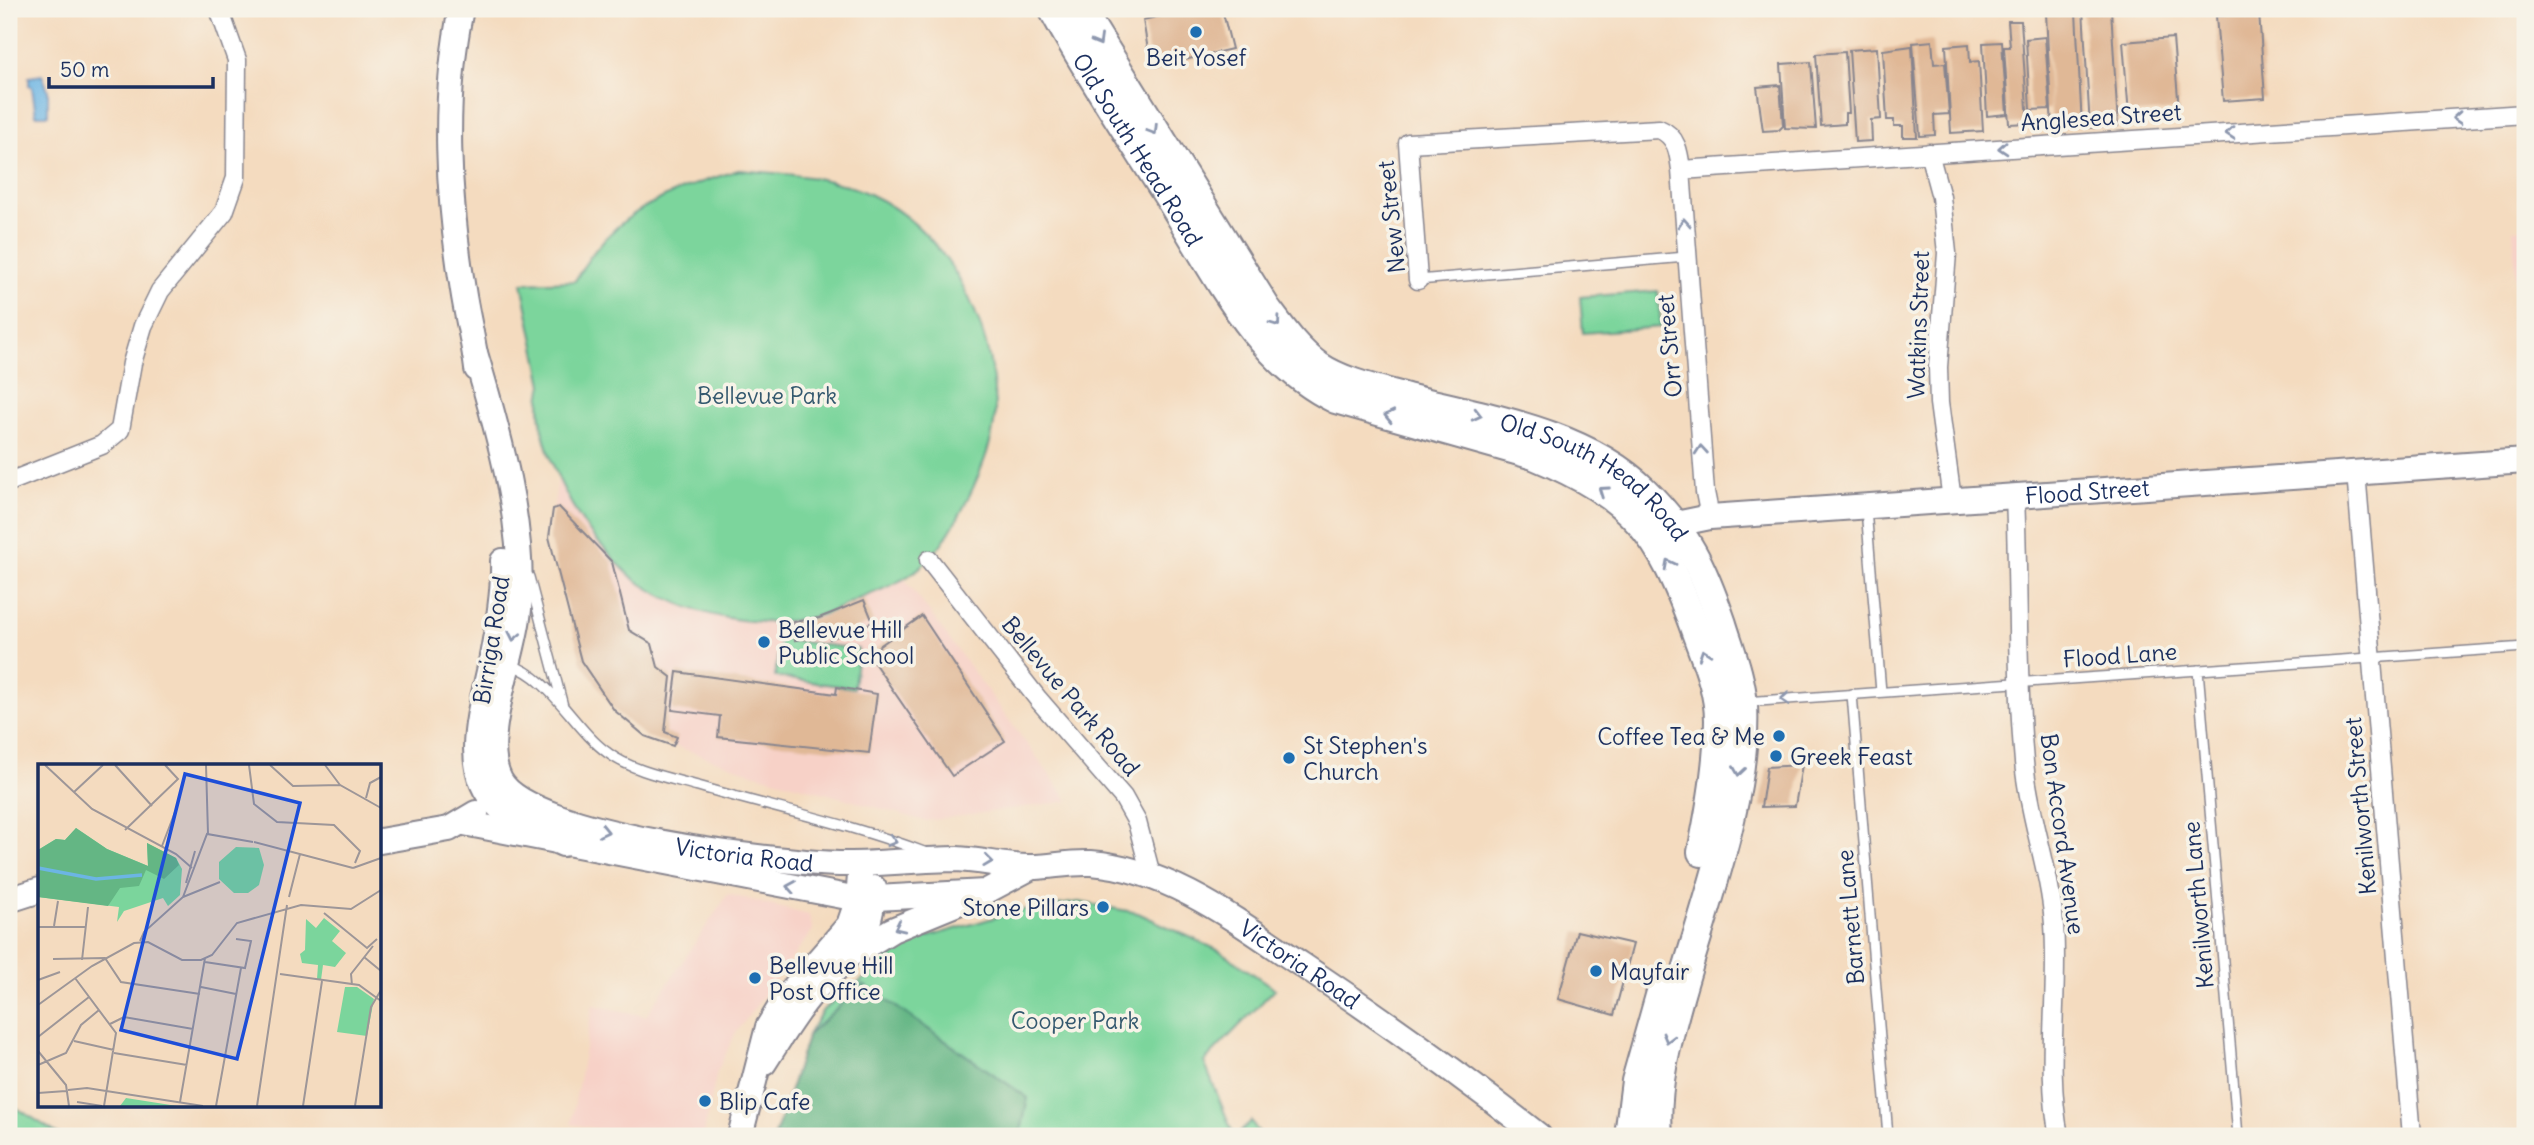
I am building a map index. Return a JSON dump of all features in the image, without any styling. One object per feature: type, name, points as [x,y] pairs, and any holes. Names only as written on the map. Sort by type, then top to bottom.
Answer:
[{"type":"main road","name":"Old South Head Road","points":[[1053,9],[1227,289],[1287,368],[1306,383],[1336,400],[1534,455],[1555,464],[1611,497],[1638,517],[1665,530]]},
{"type":"main road","name":"Old South Head Road","points":[[1080,9],[1266,308],[1285,333],[1318,366],[1379,391],[1544,432],[1586,453],[1638,485],[1665,530],[1682,593],[1712,676],[1730,704],[1743,738],[1734,797],[1660,1071],[1658,1136]]},
{"type":"main road","name":"Old South Head Road","points":[[1629,1136],[1636,1081],[1689,900],[1708,820],[1730,704]]},
{"type":"street","points":[[9,482],[102,445],[120,430],[132,363],[143,326],[160,291],[224,212],[236,178],[237,60],[219,9]]},
{"type":"street","name":"Birriga Road","points":[[461,9],[448,86],[448,121],[463,289],[475,353],[482,423],[502,517],[500,663]]},
{"type":"street","name":"Anglesea Street","points":[[1681,170],[2525,114]]},
{"type":"street","name":"New Street","points":[[1418,280],[1408,143],[1659,129],[1674,140],[1681,170]]},
{"type":"street","name":"Watkins Street","points":[[1929,153],[1941,197],[1947,253],[1938,367],[1939,403],[1952,500]]},
{"type":"street","name":"Orr Street","points":[[1681,170],[1705,492],[1710,517]]},
{"type":"street","name":"Birriga Road","points":[[475,353],[495,419],[513,519],[519,611],[477,727],[476,752],[480,774],[502,793],[522,825],[563,844]]},
{"type":"street","name":"Flood Street","points":[[1665,530],[1710,517],[2525,461]]},
{"type":"street","name":"Kenilworth Street","points":[[2356,472],[2412,1136]]},
{"type":"street","name":"Bon Accord Avenue","points":[[2015,496],[2024,764],[2043,852],[2054,921],[2056,964],[2050,1058],[2059,1136]]},
{"type":"street","name":"Bellevue Park Road","points":[[929,560],[1038,699],[1123,797],[1137,822],[1151,875]]},
{"type":"street","points":[[382,841],[441,831],[464,823],[502,793]]},
{"type":"street","name":"Victoria Road","points":[[502,793],[547,814],[629,837],[836,864],[943,859],[1032,867],[1086,863],[1151,875],[1228,916],[1387,1021],[1539,1136]]},
{"type":"street","points":[[464,823],[481,824],[563,844]]},
{"type":"street","name":"Victoria Road","points":[[563,844],[865,900],[985,892],[1032,867]]},
{"type":"street","points":[[855,953],[868,928],[865,900],[868,863]]},
{"type":"street","points":[[9,900],[38,891]]},
{"type":"street","points":[[759,1072],[812,993],[855,953],[892,930],[985,892]]},
{"type":"street","points":[[740,1136],[759,1072],[768,1027],[787,996],[849,925],[865,900]]},
{"type":"lane","name":"New Street","points":[[1418,280],[1686,257]]},
{"type":"lane","points":[[1866,506],[1881,692]]},
{"type":"lane","points":[[513,519],[564,711]]},
{"type":"lane","name":"Flood Lane","points":[[1730,704],[2020,681],[2525,647]]},
{"type":"lane","points":[[500,663],[522,668],[537,679],[564,711],[610,755],[641,769],[904,844],[943,859]]},
{"type":"lane","name":"Kenilworth Lane","points":[[2198,670],[2238,1136]]},
{"type":"lane","name":"Barnett Lane","points":[[1852,694],[1888,1136]]},
{"type":"shaded area","points":[[2525,228],[2525,429],[2524,429],[2513,229]]},
{"type":"shaded area","name":"Bellevue Hill Public School","points":[[558,478],[587,531],[898,583],[904,578],[1069,801],[925,821],[756,774],[645,736],[614,710],[581,661],[549,537]]},
{"type":"shaded area","points":[[728,894],[809,915],[813,930],[735,1034],[717,1072],[703,1136],[634,1136],[571,1124],[593,1005],[646,1016]]},
{"type":"green space","name":"Bellevue Park","points":[[739,170],[805,176],[838,183],[869,194],[897,210],[922,231],[961,283],[986,344],[992,376],[994,425],[982,466],[963,508],[930,558],[906,578],[887,587],[827,613],[794,620],[747,621],[678,603],[632,577],[590,532],[566,493],[547,447],[540,404],[543,385],[522,283],[575,281],[607,237],[644,208],[688,187]]},
{"type":"green space","points":[[1658,291],[1661,327],[1583,333],[1580,297]]},
{"type":"green space","points":[[780,639],[858,649],[854,688],[775,677]]},
{"type":"green space","name":"Cooper Park","points":[[1079,902],[1138,913],[1220,951],[1275,989],[1204,1062],[1234,1136],[775,1136],[808,1035],[823,1010],[875,970],[897,946],[1017,911]]},
{"type":"green space","points":[[863,984],[1028,1098],[1020,1136],[775,1136],[808,1035]]},
{"type":"green space","points":[[9,1103],[61,1136],[9,1136]]},
{"type":"green space","points":[[1251,1121],[1261,1136],[1237,1136]]},
{"type":"water","points":[[42,75],[48,90],[48,115],[36,115],[29,77]]},
{"type":"building","points":[[1192,9],[1222,9],[1232,49],[1154,67],[1150,62],[1143,20]]},
{"type":"building","points":[[2083,9],[2111,9],[2118,126],[2090,128]]},
{"type":"building","points":[[2076,12],[2082,127],[2052,129],[2046,13]]},
{"type":"building","points":[[2259,12],[2265,98],[2223,101],[2216,16]]},
{"type":"building","points":[[2008,21],[2021,21],[2028,123],[2009,124],[2004,47],[2010,47]]},
{"type":"building","points":[[2045,37],[2050,109],[2030,110],[2026,39]]},
{"type":"building","points":[[2173,38],[2179,110],[2129,114],[2123,42]]},
{"type":"building","points":[[1932,41],[1934,64],[1945,63],[1949,114],[1934,115],[1935,135],[1920,136],[1913,43]]},
{"type":"building","points":[[2002,42],[2007,114],[1987,116],[1983,43]]},
{"type":"building","points":[[1969,44],[1970,62],[1979,61],[1983,131],[1951,133],[1946,46]]},
{"type":"building","points":[[1912,46],[1917,137],[1903,137],[1903,126],[1894,126],[1894,120],[1887,120],[1883,50]]},
{"type":"building","points":[[1877,48],[1881,119],[1871,120],[1872,141],[1855,142],[1849,50]]},
{"type":"building","points":[[1845,52],[1849,113],[1845,113],[1845,124],[1821,126],[1816,54]]},
{"type":"building","points":[[1811,62],[1816,129],[1785,128],[1781,64]]},
{"type":"building","points":[[1780,85],[1783,126],[1779,130],[1763,131],[1757,87]]},
{"type":"building","points":[[559,507],[612,562],[629,630],[652,644],[658,667],[671,677],[665,732],[677,737],[673,746],[645,736],[614,710],[581,661],[549,537],[553,509]]},
{"type":"building","points":[[864,600],[873,622],[830,639],[829,635],[795,640],[793,622],[819,618]]},
{"type":"building","points":[[922,616],[1005,741],[952,776],[868,654]]},
{"type":"building","points":[[677,672],[836,694],[837,687],[877,694],[869,753],[718,737],[720,716],[672,710]]},
{"type":"building","points":[[1802,765],[1795,806],[1761,807],[1767,767]]},
{"type":"building","name":"Mayfair","points":[[1577,931],[1633,944],[1614,1015],[1558,999]]},
{"type":"place","name":"Beit Yosef","points":[[1196,32]]},
{"type":"place","name":"Bellevue Hill Public School","points":[[764,642]]},
{"type":"place","name":"Coffee Tea & Me","points":[[1779,736]]},
{"type":"place","name":"Greek Feast","points":[[1776,756]]},
{"type":"place","name":"St Stephen's Church","points":[[1289,758]]},
{"type":"place","name":"Stone Pillars","points":[[1103,907]]},
{"type":"place","name":"Mayfair","points":[[1596,971]]},
{"type":"place","name":"Bellevue Hill Post Office","points":[[755,978]]},
{"type":"place","name":"Blip Cafe","points":[[705,1101]]}]
